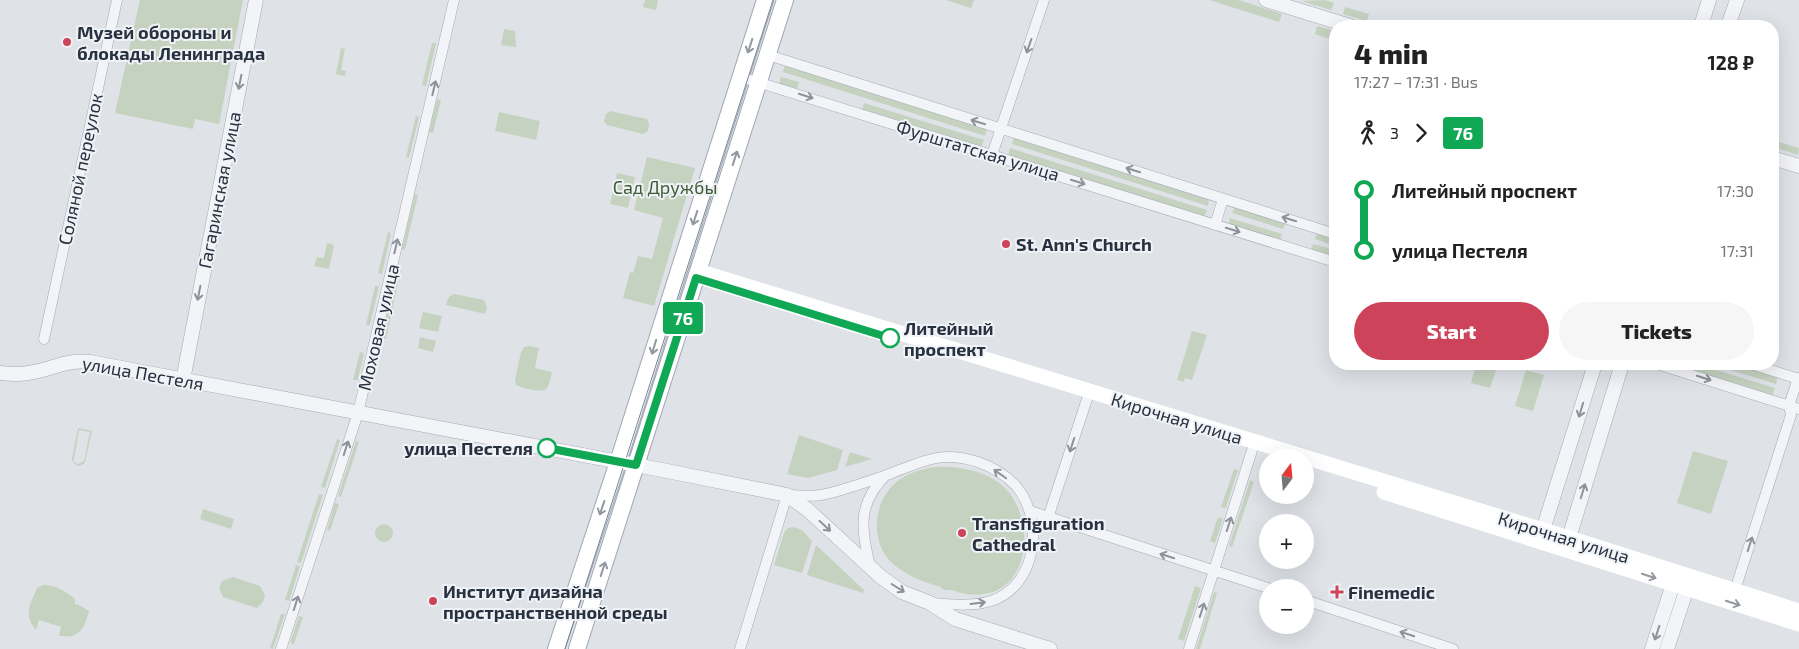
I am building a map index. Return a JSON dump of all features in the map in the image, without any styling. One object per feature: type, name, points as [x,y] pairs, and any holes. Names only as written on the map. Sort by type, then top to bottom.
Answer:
[{"type":"main road","points":[[556,649],[618,462],[765,0]]},
{"type":"main road","points":[[577,649],[785,0]]},
{"type":"main road","name":"Кирочная улица","points":[[679,268],[1087,399],[1569,538],[1681,582],[1799,624]]},
{"type":"main road","name":"Кирочная улица","points":[[697,274],[1259,449]]},
{"type":"main road","name":"Кирочная улица","points":[[1314,470],[1681,582],[1735,590],[1799,611]]},
{"type":"street","name":"Соляной переулок","points":[[44,339],[117,0]]},
{"type":"street","name":"Гагаринская улица","points":[[182,380],[256,0]]},
{"type":"street","name":"Моховая улица","points":[[281,649],[358,413],[454,0]]},
{"type":"street","points":[[992,155],[1044,0]]},
{"type":"street","points":[[1266,0],[1331,20]]},
{"type":"street","points":[[1703,20],[1710,0]]},
{"type":"street","points":[[1730,20],[1737,0]]},
{"type":"street","name":"Фурштатская улица","points":[[768,55],[1329,232]]},
{"type":"street","name":"Фурштатская улица","points":[[741,77],[1329,260]]},
{"type":"street","points":[[1779,160],[1799,166]]},
{"type":"street","points":[[1215,225],[1223,198]]},
{"type":"street","name":"улица Пестеля","points":[[0,373],[28,373],[65,362],[76,361],[636,465],[787,495]]},
{"type":"street","points":[[1593,370],[1543,530],[1553,544],[1569,538],[1620,370]]},
{"type":"street","points":[[1676,370],[1794,407]]},
{"type":"street","points":[[1735,590],[1794,407],[1799,378],[1772,370]]},
{"type":"street","points":[[1048,518],[1087,399]]},
{"type":"street","points":[[1189,649],[1254,446]]},
{"type":"street","points":[[787,495],[820,495],[934,458],[950,457],[977,462],[991,467],[1004,475],[1017,487],[1030,511],[1033,542],[1026,571],[1018,584],[1006,594],[991,601],[958,604],[930,603]]},
{"type":"street","points":[[870,567],[864,537],[866,507],[874,487],[887,474]]},
{"type":"street","points":[[787,495],[808,510],[870,567],[902,592],[930,603],[955,619],[1050,649]]},
{"type":"street","points":[[740,649],[787,495]]},
{"type":"street","points":[[1030,511],[1259,585]]},
{"type":"street","points":[[1652,649],[1681,582]]},
{"type":"street","points":[[1667,649],[1681,582]]},
{"type":"street","points":[[1314,603],[1453,649]]},
{"type":"green space","points":[[140,0],[243,0],[219,124],[195,119],[193,129],[115,113]]},
{"type":"green space","points":[[645,0],[658,0],[656,10],[643,7]]},
{"type":"green space","points":[[946,0],[974,0],[971,8]]},
{"type":"green space","points":[[1209,0],[1239,0],[1282,14],[1279,22]]},
{"type":"green space","points":[[1325,0],[1334,3],[1331,10],[1301,1]]},
{"type":"green space","points":[[1345,7],[1369,14],[1367,20],[1364,20],[1343,14]]},
{"type":"green space","points":[[1317,26],[1329,29],[1329,39],[1315,34]]},
{"type":"green space","points":[[504,29],[515,31],[516,47],[501,45]]},
{"type":"green space","points":[[432,43],[436,43],[426,86],[422,85]]},
{"type":"green space","points":[[341,48],[345,49],[341,70],[346,71],[345,76],[336,74]]},
{"type":"green space","points":[[785,65],[987,128],[985,136],[783,72]]},
{"type":"green space","points":[[781,77],[799,82],[797,89],[779,84]]},
{"type":"green space","points":[[437,99],[441,100],[433,133],[429,132]]},
{"type":"green space","points":[[864,103],[984,140],[981,147],[862,110]]},
{"type":"green space","points":[[610,111],[647,119],[649,124],[648,131],[643,134],[607,125],[604,121],[606,114]]},
{"type":"green space","points":[[499,112],[540,121],[536,140],[495,131]]},
{"type":"green space","points":[[416,116],[419,117],[409,158],[406,157]]},
{"type":"green space","points":[[1014,137],[1209,199],[1208,206],[1012,144]]},
{"type":"green space","points":[[1779,142],[1799,148],[1798,155],[1779,149]]},
{"type":"green space","points":[[1010,148],[1207,210],[1205,215],[1202,216],[1008,156]]},
{"type":"green space","name":"Сад Дружбы","points":[[647,157],[695,168],[654,306],[623,298],[630,272],[633,273],[638,256],[652,259],[663,218],[634,210]]},
{"type":"green space","points":[[617,173],[635,177],[628,208],[610,204]]},
{"type":"green space","points":[[415,194],[418,195],[405,250],[402,249]]},
{"type":"green space","points":[[1235,207],[1286,222],[1283,229],[1232,213]]},
{"type":"green space","points":[[1230,218],[1282,234],[1280,241],[1231,225],[1229,222]]},
{"type":"green space","points":[[388,232],[391,233],[382,274],[378,273]]},
{"type":"green space","points":[[1317,232],[1329,236],[1329,244],[1315,239]]},
{"type":"green space","points":[[327,243],[334,245],[329,269],[314,266],[317,257],[324,258]]},
{"type":"green space","points":[[1313,244],[1329,248],[1329,256],[1311,251]]},
{"type":"green space","points":[[397,268],[401,269],[386,339],[382,338]]},
{"type":"green space","points":[[375,286],[379,286],[370,325],[366,325]]},
{"type":"green space","points":[[454,294],[484,300],[487,307],[485,314],[446,305],[449,297]]},
{"type":"green space","points":[[423,312],[442,316],[438,332],[419,328]]},
{"type":"green space","points":[[1192,331],[1207,335],[1192,380],[1185,378],[1184,382],[1177,380]]},
{"type":"green space","points":[[420,337],[436,341],[433,352],[418,348]]},
{"type":"green space","points":[[524,347],[539,348],[535,368],[552,372],[549,384],[544,390],[532,390],[516,385],[515,380],[521,352]]},
{"type":"green space","points":[[360,352],[364,353],[358,380],[353,380]]},
{"type":"green space","points":[[1474,370],[1496,370],[1490,388],[1471,383]]},
{"type":"green space","points":[[1526,370],[1544,375],[1533,411],[1515,406]]},
{"type":"green space","points":[[1689,370],[1716,370],[1775,388],[1772,396]]},
{"type":"green space","points":[[1730,370],[1758,370],[1778,376],[1776,384]]},
{"type":"green space","points":[[78,428],[92,431],[84,464],[78,466],[73,462]],"holes":[[[79,430],[90,432],[84,461],[78,464],[74,462],[74,459]]]},
{"type":"green space","points":[[799,435],[843,450],[837,470],[808,478],[787,474]]},
{"type":"green space","points":[[337,439],[340,440],[325,488],[321,487]]},
{"type":"green space","points":[[356,441],[359,442],[341,497],[338,496]]},
{"type":"green space","points":[[1693,451],[1728,461],[1711,514],[1677,503]]},
{"type":"green space","points":[[850,452],[872,459],[845,467]]},
{"type":"green space","points":[[935,467],[959,468],[984,474],[998,482],[1016,504],[1022,519],[1024,549],[1020,564],[1013,576],[999,590],[978,595],[941,589],[941,587],[901,570],[883,552],[877,530],[877,519],[884,497],[903,477],[917,471]]},
{"type":"green space","points":[[1234,469],[1238,470],[1226,508],[1221,507]]},
{"type":"green space","points":[[1250,480],[1254,482],[1232,547],[1229,546]]},
{"type":"green space","points":[[319,494],[323,495],[301,563],[297,562]]},
{"type":"green space","points":[[335,503],[339,504],[330,531],[327,530]]},
{"type":"green space","points":[[203,509],[234,519],[231,529],[200,519]]},
{"type":"green space","points":[[1218,517],[1223,519],[1215,543],[1210,541]]},
{"type":"green space","points":[[384,524],[392,529],[393,533],[388,541],[384,542],[376,537],[375,533],[380,525]]},
{"type":"green space","points":[[793,527],[802,530],[812,541],[802,573],[774,565],[784,533],[788,528]]},
{"type":"green space","points":[[816,545],[864,590],[863,593],[807,575]]},
{"type":"green space","points":[[296,565],[300,566],[289,601],[285,600]]},
{"type":"green space","points":[[233,577],[260,586],[265,595],[263,602],[257,608],[223,597],[219,588],[222,581]]},
{"type":"green space","points":[[43,585],[56,587],[64,591],[75,599],[75,604],[89,611],[84,626],[79,632],[71,636],[59,636],[61,627],[39,620],[36,630],[32,625],[29,615],[30,605],[37,588]]},
{"type":"green space","points":[[1195,586],[1201,588],[1184,641],[1178,639]]},
{"type":"green space","points":[[1214,592],[1217,593],[1200,649],[1196,649]]},
{"type":"green space","points":[[281,614],[285,614],[273,649],[270,648]]},
{"type":"green space","points":[[299,616],[303,617],[294,644],[290,643]]},
{"type":"tram line","points":[[565,649],[773,0]]},
{"type":"bus line","name":"76","points":[[547,448],[636,465],[696,278],[890,338]]},
{"type":"place","name":"Музей обороны и блокады Ленинграда","points":[[67,42]]},
{"type":"place","name":"St. Ann's Church","points":[[1006,244]]},
{"type":"place","name":"Литейный проспект","points":[[890,338]]},
{"type":"place","name":"улица Пестеля","points":[[547,448]]},
{"type":"place","name":"Transfiguration Cathedral","points":[[962,533]]},
{"type":"place","name":"Finemedic","points":[[1337,592]]},
{"type":"place","name":"Институт дизайна пространственной среды","points":[[433,601]]}]
